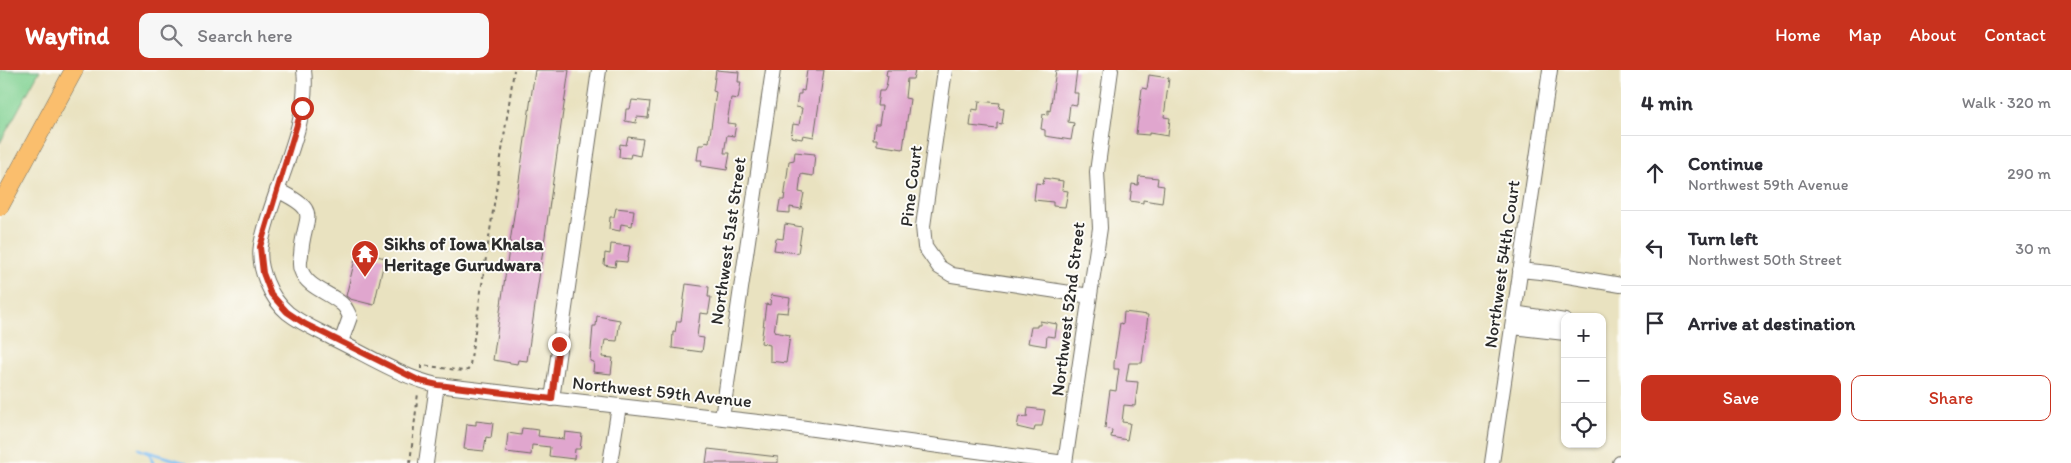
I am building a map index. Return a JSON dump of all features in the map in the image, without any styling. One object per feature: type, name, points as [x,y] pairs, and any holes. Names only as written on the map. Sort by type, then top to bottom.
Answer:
[{"type":"main road","points":[[0,206],[74,70]]},
{"type":"street","name":"Northwest 59th Avenue","points":[[304,70],[305,91],[302,108],[260,247],[263,273],[271,294],[287,312],[341,342],[420,381],[438,385],[722,418],[1065,463]]},
{"type":"street","points":[[552,399],[600,70]]},
{"type":"street","name":"Northwest 51st Street","points":[[722,418],[773,70]]},
{"type":"street","name":"Pine Court","points":[[946,70],[923,226],[925,247],[940,266],[952,275],[1090,296]]},
{"type":"street","name":"Northwest 52nd Street","points":[[1065,463],[1100,228],[1096,172],[1112,70]]},
{"type":"street","name":"Northwest 54th Court","points":[[1492,463],[1550,70]]},
{"type":"street","points":[[277,190],[299,201],[307,210],[308,219],[301,244],[300,269],[307,281],[344,305],[350,317],[341,342]]},
{"type":"street","points":[[1520,270],[1621,285]]},
{"type":"street","points":[[1514,313],[1561,320]]},
{"type":"street","points":[[1512,327],[1561,333]]},
{"type":"street","points":[[426,463],[438,385]]},
{"type":"street","points":[[610,463],[619,406]]},
{"type":"path","points":[[410,463],[422,365],[463,371],[468,370],[470,365],[514,70]]},
{"type":"green space","points":[[0,70],[40,70],[0,143]]},
{"type":"building","points":[[535,70],[569,70],[527,361],[518,360],[517,364],[493,360]]},
{"type":"building","points":[[716,70],[739,72],[738,82],[741,82],[738,99],[731,98],[727,123],[736,124],[734,136],[727,135],[724,153],[730,153],[727,170],[701,166],[702,160],[697,160],[699,145],[704,145],[705,141],[709,142],[716,92],[713,91]]},
{"type":"building","points":[[807,70],[824,70],[814,137],[803,135],[802,139],[791,137],[793,124],[799,125],[802,108],[796,107],[798,94],[801,94],[801,90],[804,91]]},
{"type":"building","points":[[887,70],[915,70],[913,79],[907,79],[905,98],[910,99],[903,149],[877,145],[877,139],[873,139],[875,124],[879,124],[882,106],[877,106],[879,91],[884,91],[886,87]]},
{"type":"building","points":[[1056,70],[1077,70],[1074,93],[1078,93],[1077,105],[1070,104],[1068,122],[1074,123],[1071,140],[1045,136],[1045,130],[1041,129],[1043,114],[1048,115],[1048,110],[1050,111]]},
{"type":"building","points":[[1149,75],[1169,78],[1164,117],[1170,118],[1168,136],[1149,133],[1149,135],[1136,134],[1142,88],[1147,89]]},
{"type":"building","points":[[632,100],[650,102],[648,118],[637,117],[636,123],[625,121],[626,109],[630,109]]},
{"type":"building","points":[[979,101],[1000,103],[999,108],[1004,109],[1002,124],[997,123],[997,129],[970,126],[972,109],[978,110]]},
{"type":"building","points":[[628,137],[643,139],[640,156],[631,154],[630,158],[619,157],[620,144],[626,145]]},
{"type":"building","points":[[795,152],[815,154],[813,176],[801,174],[799,192],[804,193],[801,209],[790,207],[790,213],[778,212],[780,200],[784,200],[789,161],[794,160]]},
{"type":"building","points":[[1139,176],[1158,178],[1157,185],[1164,186],[1162,203],[1143,200],[1143,203],[1130,201],[1132,184],[1138,185]]},
{"type":"building","points":[[1044,178],[1063,181],[1062,190],[1068,191],[1065,207],[1053,206],[1053,202],[1034,200],[1036,183],[1043,184]]},
{"type":"building","points":[[616,208],[634,210],[632,226],[621,224],[620,231],[609,229],[610,217],[614,217]]},
{"type":"building","points":[[785,224],[802,227],[798,253],[774,250],[776,238],[783,239]]},
{"type":"building","points":[[611,244],[630,246],[627,262],[616,261],[615,267],[604,265],[605,253],[610,254]]},
{"type":"building","name":"Sikhs of Iowa Khalsa Heritage Gurudwara","points":[[357,251],[385,258],[374,305],[350,299],[346,296]]},
{"type":"building","points":[[686,284],[709,287],[708,297],[711,297],[709,310],[708,314],[700,313],[697,337],[704,338],[702,352],[672,348],[673,332],[675,332],[677,321],[681,321]]},
{"type":"building","points":[[771,295],[790,298],[788,313],[777,312],[774,332],[790,335],[786,363],[770,361],[770,345],[761,343],[766,304],[770,305]]},
{"type":"building","points":[[1124,312],[1148,315],[1142,363],[1129,363],[1126,381],[1138,382],[1135,406],[1124,405],[1122,422],[1130,423],[1127,440],[1111,437],[1112,430],[1105,428],[1110,390],[1116,391],[1119,369],[1114,369],[1114,363],[1120,323],[1123,324]]},
{"type":"building","points":[[597,316],[620,320],[617,341],[605,340],[602,357],[613,358],[611,374],[593,372],[594,362],[590,361],[593,326],[596,326]]},
{"type":"building","points":[[1040,321],[1057,324],[1055,337],[1047,336],[1046,346],[1028,343],[1031,327],[1040,325]]},
{"type":"building","points":[[1028,408],[1045,410],[1042,426],[1035,426],[1034,431],[1017,427],[1019,416],[1027,417]]},
{"type":"building","points":[[476,421],[493,423],[491,438],[486,437],[484,451],[464,449],[467,424],[476,425]]},
{"type":"building","points":[[522,428],[539,430],[538,436],[564,439],[565,432],[582,434],[580,449],[575,449],[574,459],[549,456],[550,447],[532,445],[531,455],[506,452],[508,433],[521,435]]},
{"type":"building","points":[[708,449],[778,457],[778,463],[706,463]]},
{"type":"waterway","points":[[139,449],[150,454],[153,463]]},
{"type":"waterway","points":[[145,451],[186,463]]},
{"type":"place","name":"Sikhs of Iowa Khalsa Heritage Gurudwara","points":[[365,278]]},
{"type":"route","points":[[302,108],[260,247],[263,273],[271,294],[287,312],[305,324],[420,381],[438,385],[552,399],[559,344]]}]
